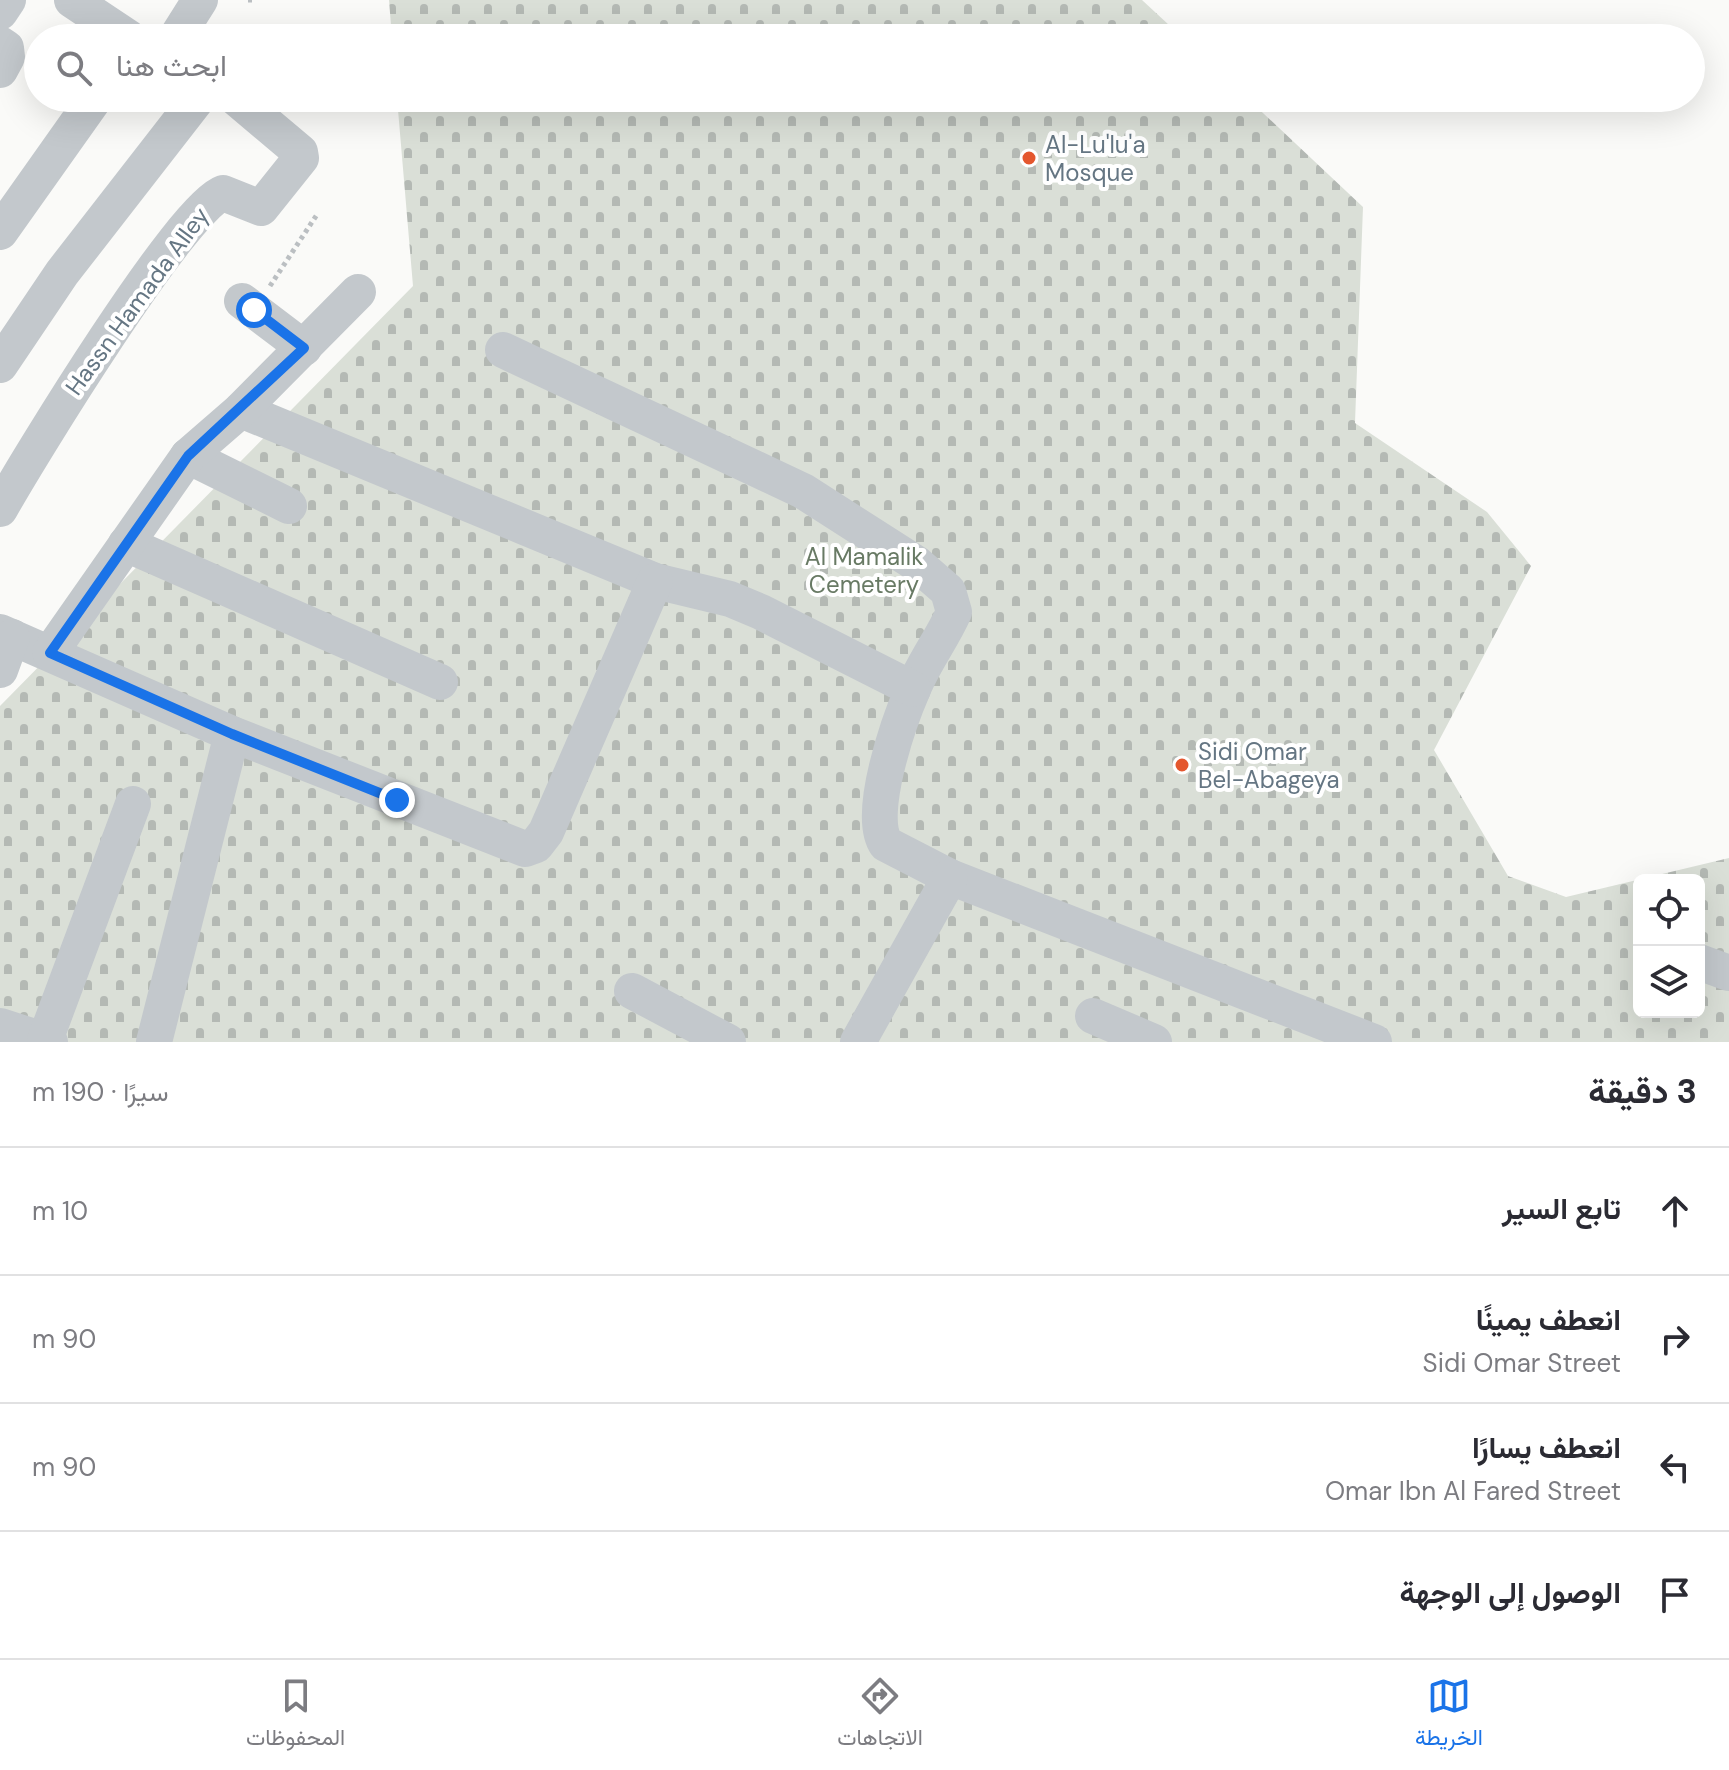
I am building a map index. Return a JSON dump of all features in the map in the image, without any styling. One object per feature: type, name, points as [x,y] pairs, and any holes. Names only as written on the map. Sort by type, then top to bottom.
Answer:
[{"type":"street","points":[[0,12],[8,0]]},
{"type":"street","points":[[185,24],[200,0]]},
{"type":"street","points":[[82,3],[110,24]]},
{"type":"street","points":[[0,44],[6,48],[7,57],[0,70]]},
{"type":"street","points":[[0,232],[85,112]]},
{"type":"street","points":[[0,365],[62,273],[187,112]]},
{"type":"street","name":"Hassn Hamada Alley","points":[[0,509],[40,438],[131,303],[206,204],[223,193],[261,208],[302,155],[252,112]]},
{"type":"street","points":[[50,653],[188,456],[241,410],[358,292]]},
{"type":"street","points":[[248,306],[304,348]]},
{"type":"street","points":[[503,350],[803,491],[917,564],[948,591],[954,612],[913,689],[882,787],[877,824],[886,844],[950,877],[1374,1042]]},
{"type":"street","points":[[241,410],[655,581],[730,599],[913,689]]},
{"type":"street","points":[[188,456],[289,506]]},
{"type":"street","points":[[126,544],[440,682]]},
{"type":"street","points":[[4,646],[50,653],[232,734],[525,849],[536,845],[553,818],[655,581]]},
{"type":"street","points":[[154,1042],[232,734]]},
{"type":"street","points":[[0,1026],[47,1041],[133,804]]},
{"type":"street","points":[[858,1042],[950,877]]},
{"type":"street","points":[[1705,964],[1729,973]]},
{"type":"street","points":[[632,991],[728,1042]]},
{"type":"street","points":[[1093,1016],[1154,1042]]},
{"type":"path","points":[[248,306],[318,213]]},
{"type":"green space","points":[[389,0],[1142,0],[1168,24],[391,24]]},
{"type":"green space","name":"Al Mamalik Cemetery","points":[[398,112],[1262,112],[1363,207],[1355,423],[1487,512],[1531,566],[1434,750],[1508,876],[1566,897],[1633,881],[1633,1018],[1705,1018],[1705,874],[1662,874],[1729,858],[1729,1042],[0,1042],[0,706],[413,286]]},
{"type":"place","name":"Al-Lu'lu'a Mosque","points":[[1029,158]]},
{"type":"place","name":"Sidi Omar Bel-Abageya","points":[[1182,765]]},
{"type":"route","points":[[254,310],[304,348],[241,410],[209,434],[188,456],[50,653],[232,734],[397,800]]}]
